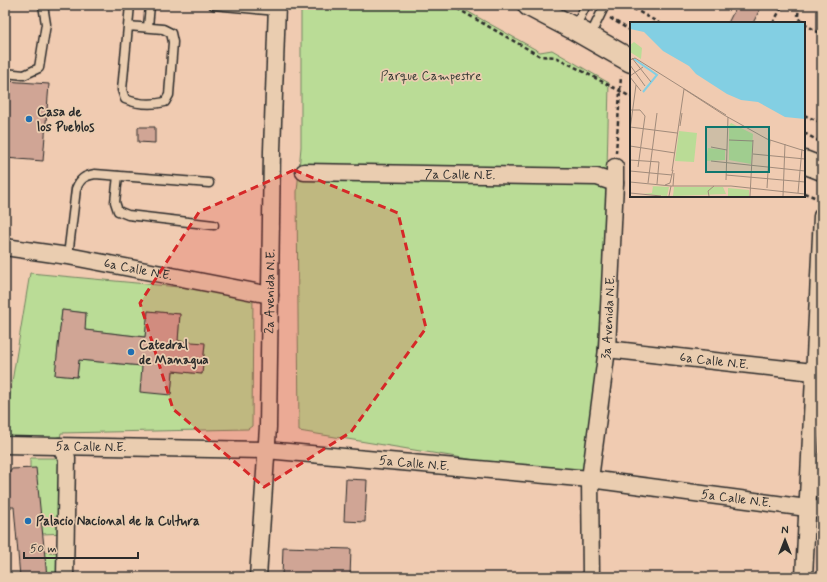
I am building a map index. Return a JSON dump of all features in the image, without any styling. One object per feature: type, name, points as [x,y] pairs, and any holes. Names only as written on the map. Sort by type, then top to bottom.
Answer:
[{"type":"street","points":[[530,5],[627,58]]},
{"type":"street","name":"2a Avenida N.E.","points":[[258,577],[268,427],[272,151],[277,8]]},
{"type":"street","points":[[805,162],[822,169]]},
{"type":"street","name":"3a Avenida N.E.","points":[[591,577],[590,479],[607,349],[615,167]]},
{"type":"street","name":"7a Calle N.E.","points":[[304,172],[597,177],[615,183]]},
{"type":"street","points":[[804,577],[815,510],[822,216]]},
{"type":"street","name":"6a Calle N.E.","points":[[5,247],[68,256],[270,295]]},
{"type":"street","name":"6a Calle N.E.","points":[[607,349],[818,372]]},
{"type":"street","name":"5a Calle N.E.","points":[[5,445],[266,450],[590,479],[815,510]]},
{"type":"street","points":[[59,446],[67,458],[65,577]]},
{"type":"lane","points":[[5,74],[24,75],[39,68],[46,24],[43,5]]},
{"type":"lane","points":[[128,26],[163,29],[170,33],[173,42],[169,95],[165,102],[157,104],[134,102],[125,99],[122,90],[128,26],[130,5]]},
{"type":"lane","points":[[148,27],[150,5]]},
{"type":"lane","points":[[213,5],[277,8]]},
{"type":"lane","points":[[582,33],[586,5]]},
{"type":"lane","points":[[582,33],[605,5]]},
{"type":"lane","points":[[68,256],[76,189],[80,181],[86,176],[95,174],[209,184]]},
{"type":"lane","points":[[118,176],[115,202],[118,211],[128,215],[214,225]]},
{"type":"path","points":[[450,5],[540,56],[556,57],[630,96]]},
{"type":"path","points":[[628,5],[657,22]]},
{"type":"path","points":[[774,22],[783,5]]},
{"type":"path","points":[[799,5],[798,16],[802,22]]},
{"type":"path","points":[[611,14],[608,17],[630,30]]},
{"type":"path","points":[[805,24],[822,34]]},
{"type":"path","points":[[615,167],[620,91],[627,58]]},
{"type":"path","points":[[805,115],[822,123]]},
{"type":"path","points":[[805,134],[822,142]]},
{"type":"path","points":[[805,193],[822,200]]},
{"type":"highlighted area","points":[[294,170],[398,213],[426,328],[351,432],[264,487],[173,409],[140,303],[199,212]]},
{"type":"green space","name":"Parque Campestre","points":[[301,5],[456,5],[540,52],[552,50],[609,83],[606,213],[590,479],[299,431],[297,192],[301,147]]},
{"type":"green space","points":[[30,273],[253,294],[252,426],[248,429],[61,433],[59,446],[5,445],[5,424]],"holes":[[[62,310],[86,313],[85,330],[145,337],[148,311],[180,314],[178,341],[205,344],[202,374],[173,371],[171,394],[142,366],[79,360],[77,377],[55,375]]]},
{"type":"green space","points":[[30,458],[67,458],[66,533],[42,534],[30,468]]},
{"type":"green space","points":[[44,552],[66,553],[65,577],[47,577]]},
{"type":"building","points":[[737,5],[762,5],[754,22],[728,22]]},
{"type":"building","name":"Casa de los Pueblos","points":[[5,81],[49,84],[43,161],[5,158]]},
{"type":"building","points":[[138,127],[155,127],[155,143],[138,142]]},
{"type":"building","name":"Catedral de Managua","points":[[62,310],[86,313],[85,330],[145,337],[148,311],[180,314],[178,341],[205,343],[202,374],[173,371],[171,395],[140,392],[142,366],[79,360],[77,377],[55,375]]},
{"type":"building","name":"Palacio Nacional de la Cultura","points":[[36,468],[47,577],[20,577],[14,507],[5,507],[5,471],[11,471],[11,469]]},
{"type":"building","points":[[346,479],[367,480],[365,522],[344,521]]},
{"type":"building","points":[[283,547],[351,549],[350,577],[282,577]]},
{"type":"place","name":"Casa de los Pueblos","points":[[29,119]]},
{"type":"place","name":"Catedral de Managua","points":[[131,352]]},
{"type":"place","name":"Palacio Nacional de la Cultura","points":[[28,521]]}]
